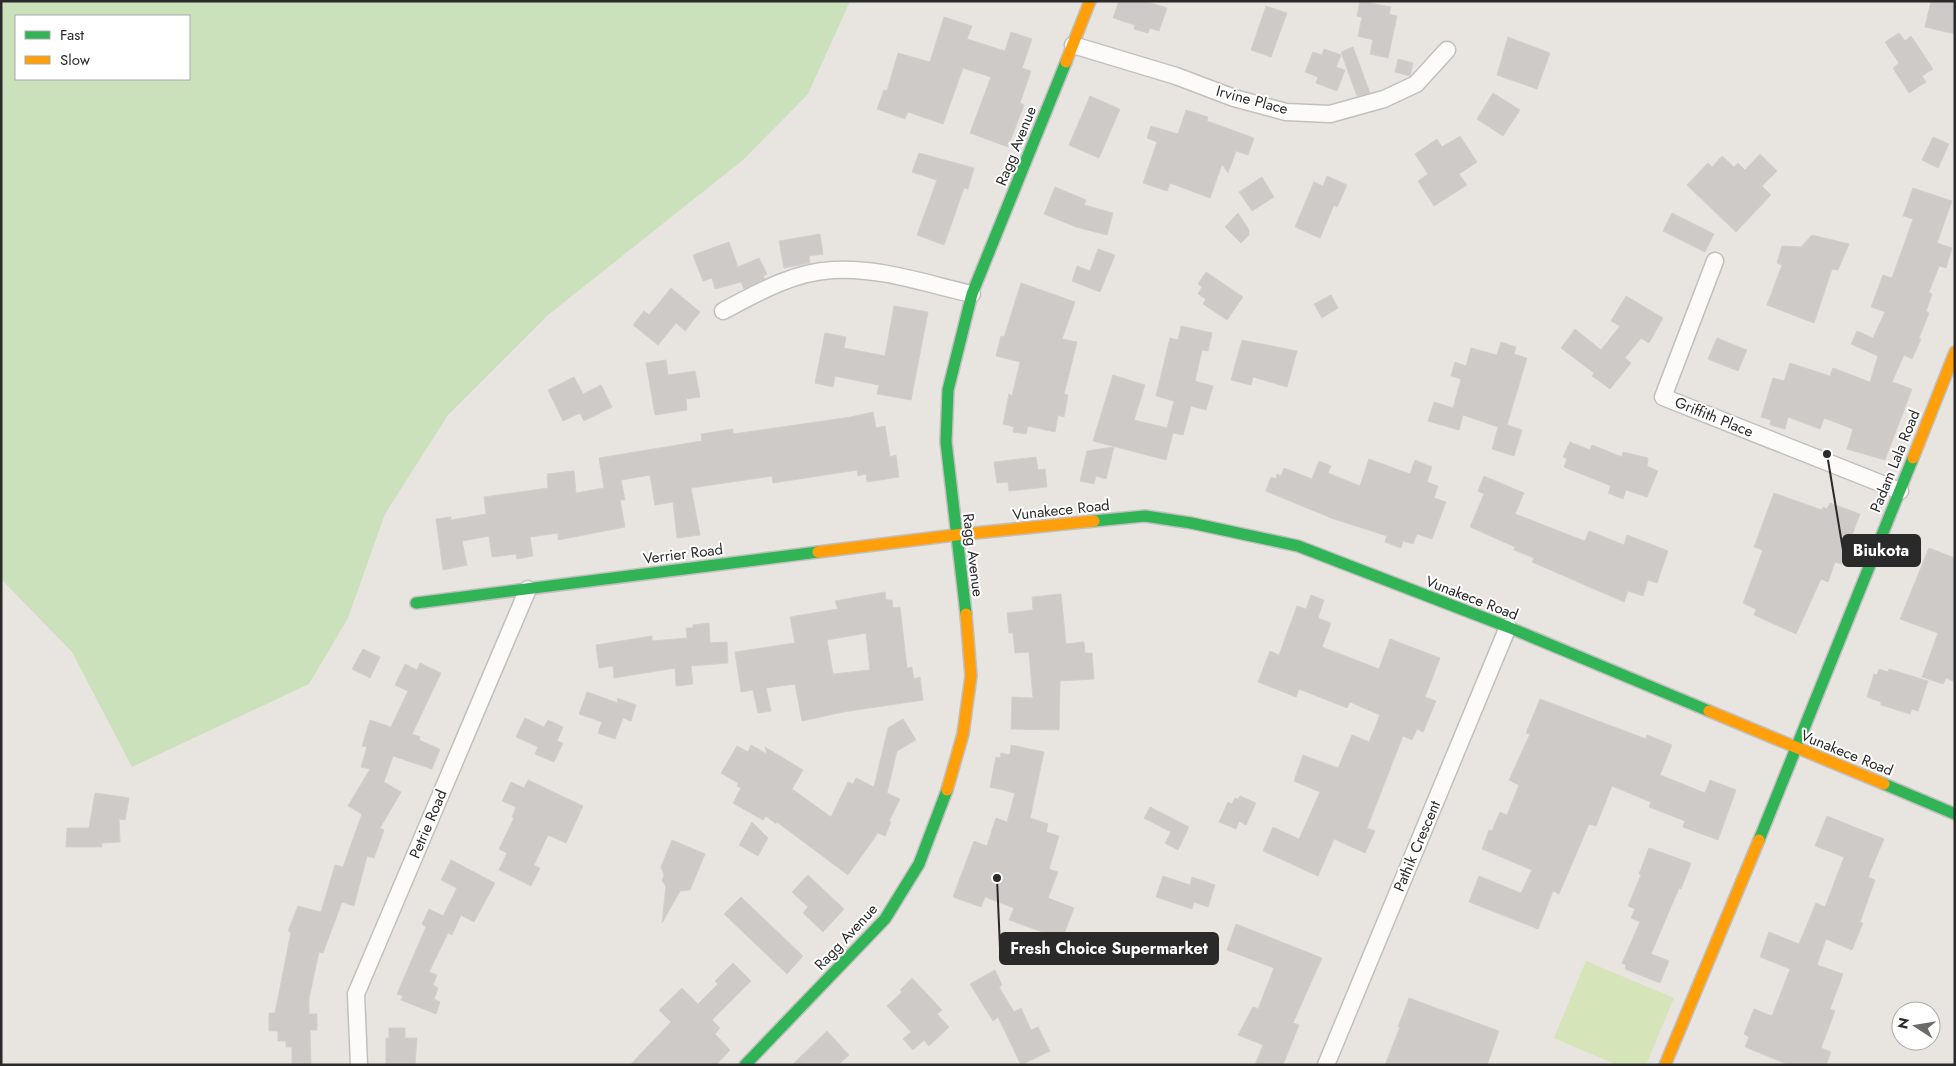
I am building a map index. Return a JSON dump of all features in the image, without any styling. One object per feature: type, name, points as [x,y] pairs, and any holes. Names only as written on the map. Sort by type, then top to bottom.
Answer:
[{"type":"street","name":"Ragg Avenue","points":[[745,1065],[885,919],[919,864],[944,800],[963,734],[970,676],[967,624],[955,535],[946,442],[948,390],[972,294],[1090,1]]},
{"type":"street","name":"Irvine Place","points":[[1073,45],[1176,76],[1234,98],[1286,112],[1330,114],[1384,99],[1416,84],[1447,50]]},
{"type":"street","name":"Griffith Place","points":[[1715,261],[1663,397],[1900,491]]},
{"type":"street","points":[[723,311],[760,291],[785,281],[831,270],[864,270],[972,294]]},
{"type":"street","name":"Padam Lala Road","points":[[1797,748],[1955,352]]},
{"type":"street","name":"Vunakece Road","points":[[955,535],[1145,516],[1190,523],[1298,546],[1508,627],[1955,814]]},
{"type":"street","name":"Verrier Road","points":[[416,603],[955,535]]},
{"type":"street","name":"Petrie Road","points":[[359,1065],[356,994],[528,589]]},
{"type":"street","name":"Pathik Crescent","points":[[1326,1065],[1508,627]]},
{"type":"street","points":[[1665,1065],[1797,748]]},
{"type":"green space","points":[[1,1],[850,1],[808,94],[743,160],[548,315],[448,415],[385,514],[348,618],[309,684],[132,767],[72,652],[1,579]]},
{"type":"green space","points":[[1586,961],[1674,998],[1646,1065],[1617,1065],[1554,1038]]},
{"type":"building","points":[[1119,1],[1145,1],[1167,8],[1159,31],[1150,28],[1148,33],[1134,29],[1135,25],[1113,18]]},
{"type":"building","points":[[1360,1],[1391,7],[1389,14],[1397,16],[1388,58],[1370,54],[1373,40],[1358,36],[1362,17],[1357,16]]},
{"type":"building","points":[[1931,1],[1955,1],[1955,34],[1925,27]]},
{"type":"building","points":[[1266,6],[1287,13],[1271,57],[1251,50]]},
{"type":"building","points":[[944,17],[972,26],[967,39],[1005,51],[1011,32],[1032,39],[1022,68],[1031,71],[1020,103],[1024,105],[1008,147],[970,133],[991,77],[963,68],[943,124],[908,112],[905,119],[877,109],[884,90],[887,91],[898,53],[930,62]]},
{"type":"building","points":[[1899,33],[1905,41],[1911,36],[1933,69],[1922,76],[1926,82],[1909,93],[1893,68],[1899,63],[1885,42]]},
{"type":"building","points":[[1508,37],[1550,53],[1537,89],[1497,75]]},
{"type":"building","points":[[1353,47],[1370,93],[1357,96],[1341,52]]},
{"type":"building","points":[[1324,49],[1341,55],[1336,67],[1345,70],[1337,91],[1316,83],[1318,77],[1305,72],[1313,52],[1322,55]]},
{"type":"building","points":[[1398,59],[1413,63],[1410,76],[1395,72]]},
{"type":"building","points":[[1493,93],[1520,110],[1503,136],[1477,119]]},
{"type":"building","points":[[1090,96],[1120,109],[1099,158],[1069,145]]},
{"type":"building","points":[[1186,110],[1208,117],[1207,121],[1254,138],[1248,155],[1236,151],[1228,173],[1222,164],[1210,198],[1170,183],[1167,191],[1143,183],[1157,142],[1147,138],[1151,126],[1178,134]]},
{"type":"building","points":[[1460,136],[1477,162],[1459,174],[1467,185],[1434,206],[1418,181],[1428,174],[1415,154],[1437,139],[1442,147]]},
{"type":"building","points":[[1933,137],[1949,144],[1938,168],[1922,160]]},
{"type":"building","points":[[919,153],[974,168],[968,189],[964,188],[944,245],[917,235],[937,180],[912,172]]},
{"type":"building","points":[[1760,154],[1777,171],[1762,186],[1771,195],[1736,232],[1687,185],[1708,163],[1712,167],[1722,156],[1734,167],[1738,163],[1745,170]]},
{"type":"building","points":[[1327,176],[1347,185],[1337,207],[1334,205],[1320,238],[1295,227],[1314,182],[1323,186]]},
{"type":"building","points":[[1262,177],[1274,197],[1252,211],[1239,192]]},
{"type":"building","points":[[1055,187],[1086,200],[1084,205],[1113,213],[1107,235],[1076,227],[1044,214]]},
{"type":"building","points":[[1913,188],[1952,201],[1937,243],[1952,248],[1946,268],[1939,266],[1929,292],[1932,294],[1926,311],[1929,313],[1919,338],[1921,339],[1912,359],[1904,355],[1892,382],[1912,389],[1885,460],[1847,449],[1853,429],[1824,418],[1820,429],[1788,417],[1785,429],[1770,425],[1771,420],[1761,417],[1773,378],[1784,381],[1790,363],[1830,376],[1833,368],[1870,382],[1878,356],[1851,344],[1857,331],[1873,338],[1885,312],[1871,307],[1883,275],[1892,278],[1913,219],[1903,216]]},
{"type":"building","points":[[1238,213],[1249,230],[1249,235],[1241,243],[1225,227]]},
{"type":"building","points":[[1672,213],[1714,234],[1705,252],[1663,231]]},
{"type":"building","points":[[820,234],[823,254],[809,256],[810,263],[784,268],[779,241]]},
{"type":"building","points":[[1812,235],[1849,244],[1838,270],[1832,269],[1814,323],[1767,305],[1782,265],[1777,263],[1782,246],[1801,247]]},
{"type":"building","points":[[729,242],[738,267],[759,258],[767,274],[763,276],[765,279],[744,289],[741,282],[715,289],[712,278],[703,281],[693,255]]},
{"type":"building","points":[[1098,249],[1115,255],[1100,292],[1072,281],[1077,266],[1090,271]]},
{"type":"building","points":[[1206,272],[1243,297],[1227,320],[1203,304],[1206,299],[1198,294],[1202,287],[1198,284]]},
{"type":"building","points":[[1021,283],[1075,302],[1062,339],[1077,342],[1064,394],[1068,395],[1064,417],[1058,415],[1055,432],[1028,426],[1026,434],[1013,432],[1014,427],[1003,424],[1009,394],[1012,396],[1020,362],[996,356],[1001,336],[1004,337]]},
{"type":"building","points":[[671,288],[700,312],[685,331],[676,323],[658,345],[633,325],[644,311],[649,315]]},
{"type":"building","points":[[1331,295],[1338,308],[1322,318],[1314,304]]},
{"type":"building","points":[[1626,296],[1663,318],[1649,343],[1641,338],[1625,358],[1631,363],[1610,389],[1592,376],[1594,373],[1561,348],[1575,329],[1601,350],[1620,326],[1611,321]]},
{"type":"building","points":[[894,306],[928,312],[911,400],[877,394],[879,385],[835,376],[833,387],[815,383],[825,333],[846,337],[844,348],[885,356]]},
{"type":"building","points":[[1181,326],[1212,333],[1208,351],[1202,350],[1195,381],[1213,386],[1206,410],[1191,406],[1183,435],[1173,433],[1166,460],[1093,441],[1113,375],[1145,385],[1134,420],[1167,428],[1174,401],[1156,396],[1170,338],[1178,340]]},
{"type":"building","points":[[1717,338],[1747,350],[1738,371],[1708,359]]},
{"type":"building","points":[[1242,340],[1297,351],[1287,387],[1253,377],[1251,385],[1231,380]]},
{"type":"building","points":[[1501,342],[1516,347],[1514,354],[1527,358],[1507,425],[1522,430],[1514,456],[1492,449],[1498,427],[1463,415],[1459,430],[1428,421],[1434,402],[1453,408],[1461,379],[1451,376],[1455,362],[1466,366],[1471,348],[1497,355]]},
{"type":"building","points":[[666,360],[668,375],[695,371],[700,397],[686,399],[687,410],[655,415],[646,363]]},
{"type":"building","points":[[574,377],[583,394],[601,385],[612,407],[584,421],[580,413],[563,421],[548,390]]},
{"type":"building","points":[[873,412],[876,428],[885,426],[890,457],[896,455],[899,477],[867,482],[866,474],[858,476],[857,470],[773,483],[772,476],[691,488],[700,535],[677,538],[673,502],[655,505],[650,475],[621,480],[625,500],[620,500],[625,527],[558,540],[558,533],[530,537],[533,556],[517,559],[516,554],[492,557],[489,536],[462,541],[467,565],[443,570],[436,519],[451,517],[451,520],[486,514],[484,497],[548,488],[547,474],[574,471],[576,493],[604,488],[599,458],[702,441],[701,434],[733,429],[733,434],[851,417]]},
{"type":"building","points":[[1570,442],[1590,450],[1592,445],[1622,457],[1623,452],[1648,458],[1647,466],[1658,471],[1647,497],[1626,490],[1623,499],[1608,493],[1611,486],[1564,467],[1567,459],[1563,457]]},
{"type":"building","points":[[1114,447],[1106,479],[1096,476],[1094,484],[1080,481],[1087,451]]},
{"type":"building","points":[[1036,457],[1038,470],[1045,469],[1047,487],[1009,491],[1008,482],[997,483],[994,462]]},
{"type":"building","points":[[1369,459],[1410,474],[1415,460],[1432,467],[1427,482],[1438,486],[1434,498],[1446,502],[1432,539],[1417,534],[1413,544],[1403,541],[1401,548],[1385,542],[1387,536],[1331,518],[1266,491],[1271,477],[1276,479],[1277,474],[1281,476],[1284,468],[1312,479],[1319,461],[1331,466],[1328,473],[1360,486]]},
{"type":"building","points":[[1484,476],[1524,493],[1515,514],[1585,541],[1589,531],[1624,545],[1627,535],[1668,551],[1657,583],[1648,580],[1643,596],[1628,591],[1624,602],[1532,562],[1534,558],[1514,550],[1515,547],[1470,527],[1484,494],[1478,491]]},
{"type":"building","points":[[1774,493],[1822,510],[1823,507],[1827,509],[1830,503],[1860,514],[1841,564],[1835,562],[1828,582],[1821,579],[1796,634],[1754,615],[1756,609],[1743,603],[1763,550],[1754,547]]},
{"type":"building","points":[[1929,548],[1955,558],[1955,682],[1946,678],[1943,684],[1922,677],[1938,633],[1900,619]]},
{"type":"building","points":[[885,592],[886,600],[892,600],[893,608],[900,607],[907,668],[912,667],[914,679],[920,677],[923,700],[843,712],[802,721],[795,684],[766,688],[771,711],[758,713],[753,690],[741,692],[735,652],[795,643],[790,617],[838,609],[835,601]],"holes":[[[866,633],[870,670],[833,674],[827,640]]]},
{"type":"building","points":[[1061,594],[1066,644],[1084,642],[1085,653],[1092,653],[1094,679],[1060,681],[1059,730],[1011,729],[1012,697],[1033,698],[1029,652],[1015,653],[1013,633],[1009,633],[1007,613],[1033,610],[1032,597]]},
{"type":"building","points":[[1311,595],[1324,600],[1318,618],[1331,623],[1322,647],[1379,669],[1390,639],[1440,658],[1425,697],[1436,701],[1423,732],[1417,729],[1412,740],[1403,736],[1367,828],[1375,831],[1365,853],[1334,839],[1318,876],[1263,851],[1273,827],[1299,839],[1320,792],[1294,781],[1303,755],[1338,768],[1352,735],[1369,742],[1380,715],[1350,702],[1347,708],[1299,689],[1296,697],[1258,682],[1270,651],[1279,655],[1297,606],[1306,609]]},
{"type":"building","points":[[709,623],[710,643],[727,642],[728,663],[691,666],[693,684],[676,686],[675,668],[614,678],[613,666],[599,668],[596,645],[652,636],[652,641],[687,638],[686,628]]},
{"type":"building","points":[[363,649],[380,657],[370,678],[352,669]]},
{"type":"building","points":[[420,663],[441,673],[412,734],[420,737],[419,740],[440,749],[432,769],[393,756],[384,782],[401,792],[380,828],[384,830],[374,858],[367,856],[354,906],[342,902],[323,953],[319,952],[309,998],[309,1014],[317,1014],[317,1030],[310,1030],[311,1065],[292,1065],[292,1047],[286,1047],[286,1041],[278,1041],[278,1031],[269,1031],[269,1013],[275,1013],[291,932],[288,931],[298,906],[321,912],[335,865],[343,867],[362,814],[348,806],[370,769],[361,767],[367,747],[362,746],[370,720],[391,727],[408,691],[395,685],[405,664],[417,670]]},
{"type":"building","points":[[1879,669],[1888,672],[1889,669],[1928,681],[1918,711],[1912,709],[1910,714],[1881,705],[1881,702],[1867,697],[1874,674],[1877,675]]},
{"type":"building","points":[[587,692],[618,703],[617,698],[636,705],[631,721],[623,718],[615,739],[598,733],[602,722],[579,714]]},
{"type":"building","points":[[1540,699],[1646,739],[1647,735],[1672,745],[1660,775],[1705,793],[1710,780],[1736,790],[1718,840],[1683,827],[1685,821],[1649,807],[1651,802],[1612,786],[1596,826],[1589,824],[1559,894],[1553,891],[1538,929],[1469,902],[1479,876],[1521,893],[1532,870],[1482,849],[1489,830],[1492,831],[1500,812],[1507,815],[1519,785],[1509,780],[1530,734],[1526,733]]},
{"type":"building","points":[[525,718],[544,727],[548,720],[563,727],[557,741],[563,743],[554,762],[535,754],[538,747],[516,737]]},
{"type":"building","points":[[903,719],[916,740],[897,751],[887,793],[900,799],[889,821],[891,822],[885,836],[878,833],[848,875],[777,822],[776,824],[766,816],[763,820],[733,803],[741,788],[737,786],[738,783],[721,773],[737,746],[748,752],[751,745],[767,754],[765,747],[803,770],[792,789],[831,817],[848,782],[853,784],[856,778],[874,787],[888,728]]},
{"type":"building","points":[[1011,745],[1044,752],[1030,818],[1048,824],[1046,832],[1059,836],[1049,869],[1058,872],[1048,898],[1074,908],[1062,939],[1009,920],[1014,908],[985,897],[981,907],[953,897],[974,841],[987,846],[996,818],[1007,822],[1015,793],[990,787],[996,757],[1000,758],[1001,753],[1010,755]]},
{"type":"building","points":[[528,780],[583,806],[566,843],[548,835],[534,865],[540,868],[531,886],[499,870],[507,853],[499,849],[514,818],[512,817],[516,807],[502,801],[511,782],[524,788]]},
{"type":"building","points":[[95,793],[129,798],[125,820],[119,819],[120,842],[102,843],[102,847],[66,847],[67,828],[89,828]]},
{"type":"building","points":[[1240,796],[1256,803],[1246,825],[1239,821],[1236,829],[1219,822],[1228,802],[1232,804],[1235,798],[1238,799]]},
{"type":"building","points":[[1150,807],[1189,827],[1178,850],[1165,843],[1171,832],[1144,818]]},
{"type":"building","points":[[1827,816],[1884,839],[1868,877],[1875,880],[1860,922],[1863,923],[1852,950],[1826,939],[1817,965],[1843,974],[1830,1009],[1835,1011],[1821,1048],[1831,1052],[1826,1065],[1789,1065],[1745,1047],[1749,1037],[1744,1034],[1754,1009],[1772,1016],[1790,969],[1760,957],[1769,932],[1799,944],[1816,903],[1825,907],[1844,857],[1815,846]]},
{"type":"building","points":[[752,822],[768,838],[758,856],[739,845]]},
{"type":"building","points":[[672,840],[705,854],[690,890],[680,891],[662,923],[666,886],[662,881],[664,875],[661,867]]},
{"type":"building","points":[[1649,848],[1691,863],[1651,954],[1669,961],[1660,983],[1625,969],[1626,965],[1622,963],[1640,922],[1631,918],[1635,909],[1628,906],[1641,875],[1639,874]]},
{"type":"building","points":[[451,860],[495,883],[474,922],[461,915],[452,935],[448,933],[429,972],[437,975],[433,985],[438,988],[434,999],[440,1002],[436,1014],[401,1000],[403,996],[397,994],[426,927],[422,924],[429,909],[443,916],[457,888],[441,880]]},
{"type":"building","points":[[808,875],[844,909],[823,932],[803,913],[808,907],[792,892]]},
{"type":"building","points":[[1163,876],[1190,885],[1192,877],[1215,885],[1208,907],[1194,902],[1192,909],[1156,897]]},
{"type":"building","points":[[741,897],[803,956],[787,974],[724,914]]},
{"type":"building","points":[[1236,924],[1322,958],[1293,1023],[1299,1025],[1283,1065],[1255,1065],[1263,1045],[1238,1035],[1253,1007],[1258,1009],[1274,968],[1227,950]]},
{"type":"building","points":[[733,963],[751,981],[712,1020],[720,1028],[715,1034],[730,1050],[716,1065],[630,1065],[671,1022],[659,1010],[682,988],[698,1004],[718,984],[715,981]]},
{"type":"building","points":[[995,970],[1002,985],[999,987],[1014,1012],[1021,1008],[1031,1030],[1038,1027],[1050,1051],[1021,1065],[998,1017],[993,1021],[970,984]]},
{"type":"building","points":[[912,978],[942,1010],[937,1014],[949,1027],[929,1046],[924,1040],[913,1050],[903,1039],[911,1032],[887,1006],[902,992],[900,990]]},
{"type":"building","points":[[1409,998],[1499,1031],[1487,1065],[1385,1065]]},
{"type":"building","points":[[389,1028],[405,1028],[405,1038],[417,1038],[415,1065],[386,1065],[386,1038],[389,1038]]},
{"type":"building","points":[[827,1031],[849,1055],[838,1065],[792,1065]]},
{"type":"traffic: fast","points":[[966,614],[946,442],[948,390],[972,294],[1066,62]]},
{"type":"traffic: fast","points":[[1759,840],[1913,458]]},
{"type":"traffic: fast","points":[[1094,521],[1145,516],[1191,523],[1298,546],[1508,627],[1709,711]]},
{"type":"traffic: fast","points":[[416,603],[818,552]]},
{"type":"traffic: fast","points":[[1884,784],[1955,814]]},
{"type":"traffic: fast","points":[[745,1065],[885,919],[919,864],[947,790]]},
{"type":"traffic: slow","points":[[1066,62],[1090,1]]},
{"type":"traffic: slow","points":[[1913,458],[1955,352]]},
{"type":"traffic: slow","points":[[818,552],[955,535],[1094,521]]},
{"type":"traffic: slow","points":[[947,790],[963,734],[971,676],[966,614]]},
{"type":"traffic: slow","points":[[1709,711],[1884,784]]},
{"type":"traffic: slow","points":[[1665,1065],[1759,840]]},
{"type":"place","name":"Biukota","points":[[1827,454]]},
{"type":"place","name":"Fresh Choice Supermarket","points":[[997,878]]}]
